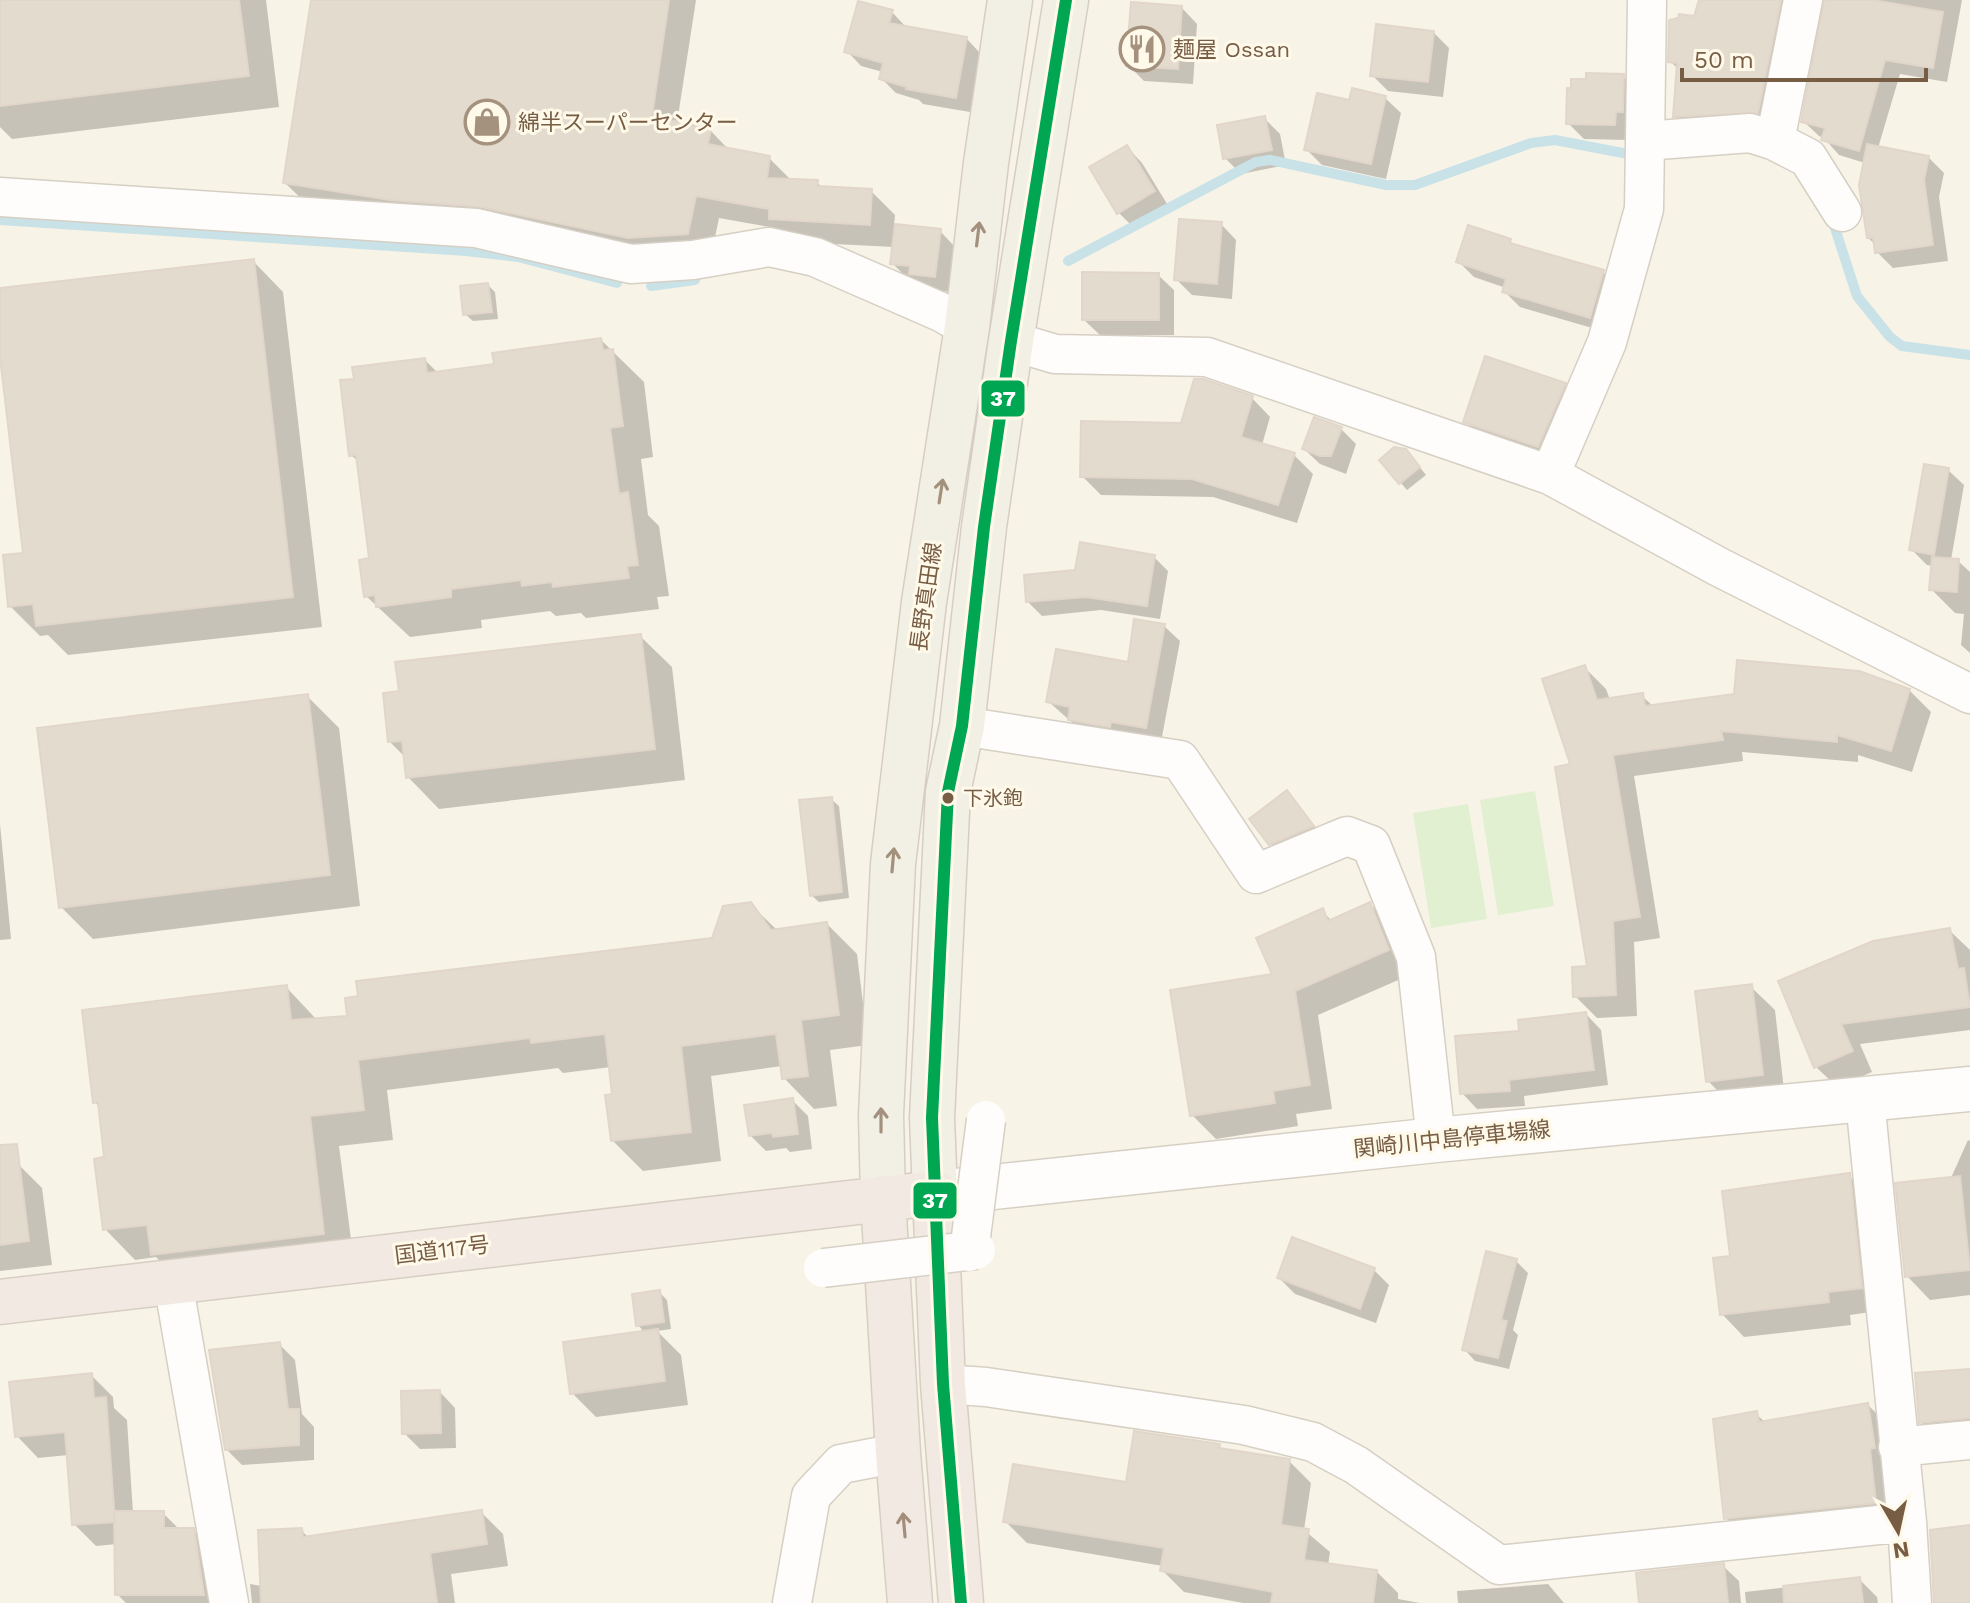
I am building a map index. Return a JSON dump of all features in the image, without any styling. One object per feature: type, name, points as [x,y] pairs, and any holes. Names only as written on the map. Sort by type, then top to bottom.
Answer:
[{"type":"highway","name":"国道117号","points":[[0,1302],[935,1193]]},
{"type":"highway","points":[[935,1193],[943,1384],[961,1603]]},
{"type":"highway","points":[[883,1198],[910,1603]]},
{"type":"main road","name":"長野真田線","points":[[883,1198],[881,1115],[893,864],[924,602],[967,327],[986,163],[1010,0]]},
{"type":"main road","points":[[935,1193],[932,1118],[948,792],[962,726],[984,527],[1011,341],[1066,0]]},
{"type":"main road","name":"関崎川中島停車場線","points":[[935,1193],[1436,1140],[1970,1089]]},
{"type":"street","points":[[1550,475],[1607,342],[1644,209],[1647,0]]},
{"type":"street","points":[[1775,141],[1803,0]]},
{"type":"street","points":[[1645,141],[1750,133],[1775,141],[1808,158],[1842,212]]},
{"type":"street","points":[[0,197],[476,228],[631,264],[693,260],[769,247],[815,257],[943,313],[967,327]]},
{"type":"street","points":[[1011,341],[1055,354],[1207,357],[1550,475],[1719,567],[1970,694]]},
{"type":"street","points":[[962,726],[1180,760],[1256,874],[1347,836],[1371,845],[1416,957],[1436,1140]]},
{"type":"street","points":[[1865,1100],[1907,1522],[1912,1603]]},
{"type":"street","points":[[823,1268],[972,1251],[986,1120]]},
{"type":"street","points":[[173,1282],[229,1603]]},
{"type":"street","points":[[943,1384],[986,1387],[1244,1425],[1313,1442],[1356,1465],[1499,1565],[1907,1522]]},
{"type":"street","points":[[1898,1447],[1970,1440]]},
{"type":"street","points":[[792,1603],[811,1496],[841,1464],[898,1453]]},
{"type":"green space","points":[[1535,791],[1554,906],[1498,915],[1480,800]]},
{"type":"green space","points":[[1468,804],[1487,919],[1431,928],[1413,813]]},
{"type":"building","points":[[0,0],[239,0],[249,76],[0,106]]},
{"type":"building","name":"綿半スーパーセンター","points":[[311,0],[669,0],[652,116],[711,129],[708,144],[770,156],[767,178],[818,180],[817,186],[872,189],[870,225],[769,219],[769,209],[696,196],[688,234],[628,238],[481,207],[390,200],[283,183]]},
{"type":"building","points":[[1699,0],[1781,0],[1758,113],[1673,117],[1677,63],[1668,62],[1669,20],[1678,18],[1679,14],[1694,16]]},
{"type":"building","points":[[1824,0],[1873,0],[1943,12],[1933,68],[1885,60],[1859,151],[1821,140],[1825,128],[1801,122]]},
{"type":"building","points":[[858,1],[893,10],[889,23],[967,37],[956,98],[906,89],[879,79],[883,63],[844,52]]},
{"type":"building","points":[[1131,2],[1182,6],[1178,69],[1126,66]]},
{"type":"building","points":[[1376,24],[1434,31],[1428,82],[1370,76]]},
{"type":"building","points":[[1586,73],[1624,74],[1623,112],[1616,112],[1615,125],[1566,124],[1567,88],[1571,88],[1571,79],[1586,79]]},
{"type":"building","points":[[1352,88],[1386,96],[1371,164],[1304,150],[1317,93],[1349,100]]},
{"type":"building","points":[[1265,116],[1272,150],[1223,159],[1217,125]]},
{"type":"building","points":[[1867,144],[1929,156],[1924,180],[1933,245],[1875,253],[1873,238],[1867,238],[1859,185]]},
{"type":"building","points":[[1127,145],[1155,191],[1117,214],[1089,167]]},
{"type":"building","points":[[1179,219],[1222,222],[1217,284],[1174,280]]},
{"type":"building","points":[[895,224],[941,229],[935,277],[909,274],[910,266],[890,264]]},
{"type":"building","points":[[1468,225],[1511,239],[1510,243],[1604,270],[1590,318],[1502,292],[1506,279],[1456,262]]},
{"type":"building","points":[[254,259],[293,597],[36,626],[33,604],[8,607],[3,555],[23,553],[0,357],[0,288]]},
{"type":"building","points":[[1082,272],[1159,273],[1159,320],[1082,320]]},
{"type":"building","points":[[488,283],[492,312],[463,315],[460,286]]},
{"type":"building","points":[[601,338],[603,350],[613,349],[623,426],[610,428],[619,494],[628,492],[638,565],[627,566],[629,578],[553,587],[552,582],[522,586],[521,580],[451,589],[451,597],[376,607],[375,595],[364,597],[359,560],[369,558],[356,455],[349,456],[340,380],[354,379],[352,367],[425,358],[427,373],[494,364],[492,353]]},
{"type":"building","points":[[1485,356],[1566,383],[1538,447],[1463,422]]},
{"type":"building","points":[[1194,379],[1203,379],[1253,396],[1241,437],[1295,453],[1278,505],[1192,479],[1080,477],[1081,421],[1181,423]]},
{"type":"building","points":[[1314,417],[1342,427],[1331,456],[1320,456],[1302,449]]},
{"type":"building","points":[[1394,447],[1406,449],[1420,467],[1399,484],[1379,460]]},
{"type":"building","points":[[1924,464],[1949,468],[1934,555],[1909,550]]},
{"type":"building","points":[[1080,542],[1155,555],[1147,606],[1086,597],[1026,602],[1024,575],[1075,570]]},
{"type":"building","points":[[1932,557],[1959,559],[1957,592],[1929,590]]},
{"type":"building","points":[[1134,619],[1165,624],[1146,728],[1111,722],[1110,727],[1068,720],[1070,707],[1046,702],[1056,649],[1128,662]]},
{"type":"building","points":[[641,634],[655,749],[406,778],[402,741],[388,742],[383,693],[399,691],[395,662]]},
{"type":"building","points":[[1737,660],[1859,671],[1910,689],[1891,751],[1837,735],[1837,742],[1721,731],[1723,740],[1613,755],[1640,917],[1613,921],[1616,995],[1573,997],[1572,967],[1587,966],[1555,767],[1570,764],[1542,679],[1585,665],[1597,700],[1643,693],[1645,706],[1734,694]]},
{"type":"building","points":[[308,694],[330,875],[59,908],[37,728]]},
{"type":"building","points":[[1287,790],[1314,826],[1269,845],[1249,819]]},
{"type":"building","points":[[832,797],[842,892],[810,896],[799,800]]},
{"type":"building","points":[[751,902],[771,930],[827,922],[839,1015],[801,1020],[808,1076],[782,1079],[776,1034],[681,1046],[691,1132],[611,1141],[605,1095],[612,1094],[605,1034],[531,1043],[530,1038],[358,1060],[364,1110],[310,1116],[324,1234],[151,1255],[147,1225],[103,1230],[94,1159],[104,1157],[98,1102],[93,1103],[82,1010],[287,985],[291,1020],[347,1016],[345,998],[358,996],[356,981],[712,938],[723,906]]},
{"type":"building","points":[[1370,902],[1389,950],[1295,991],[1310,1085],[1273,1091],[1275,1103],[1190,1116],[1170,990],[1272,974],[1256,938],[1323,908],[1328,921]]},
{"type":"building","points":[[1950,928],[1958,969],[1964,968],[1970,1007],[1841,1024],[1853,1051],[1814,1068],[1778,981],[1873,941]]},
{"type":"building","points":[[1752,984],[1763,1075],[1706,1082],[1695,991]]},
{"type":"building","points":[[1586,1012],[1594,1070],[1509,1080],[1510,1091],[1460,1094],[1455,1036],[1519,1031],[1518,1020]]},
{"type":"building","points":[[793,1098],[798,1134],[749,1136],[744,1105]]},
{"type":"building","points":[[17,1144],[29,1241],[0,1245],[0,1145]]},
{"type":"building","points":[[1850,1173],[1862,1288],[1828,1292],[1829,1302],[1720,1315],[1713,1258],[1730,1256],[1722,1191]]},
{"type":"building","points":[[1960,1176],[1970,1270],[1905,1277],[1895,1183]]},
{"type":"building","points":[[1292,1237],[1375,1268],[1360,1309],[1277,1278]]},
{"type":"building","points":[[1486,1251],[1517,1259],[1501,1320],[1507,1321],[1498,1358],[1462,1350]]},
{"type":"building","points":[[660,1290],[664,1322],[636,1326],[632,1294]]},
{"type":"building","points":[[658,1329],[665,1381],[570,1394],[563,1342]]},
{"type":"building","points":[[280,1342],[288,1409],[299,1409],[299,1445],[225,1450],[209,1350]]},
{"type":"building","points":[[1970,1369],[1970,1418],[1919,1423],[1915,1373]]},
{"type":"building","points":[[92,1373],[94,1398],[106,1397],[115,1522],[72,1525],[65,1432],[15,1437],[9,1382]]},
{"type":"building","points":[[440,1390],[441,1433],[402,1434],[401,1391]]},
{"type":"building","points":[[1868,1403],[1875,1448],[1870,1449],[1876,1503],[1724,1519],[1713,1419],[1757,1411],[1759,1422]]},
{"type":"building","points":[[1134,1431],[1290,1459],[1281,1525],[1309,1529],[1304,1560],[1377,1570],[1373,1603],[1271,1603],[1273,1592],[1160,1571],[1164,1548],[1003,1522],[1013,1464],[1126,1482]]},
{"type":"building","points":[[482,1510],[487,1544],[430,1553],[437,1603],[261,1603],[258,1530],[302,1528],[303,1537]]},
{"type":"building","points":[[114,1511],[164,1511],[164,1528],[194,1528],[204,1595],[115,1595]]},
{"type":"building","points":[[1970,1525],[1970,1603],[1934,1603],[1930,1530]]},
{"type":"building","points":[[1724,1563],[1728,1603],[1639,1603],[1636,1573]]},
{"type":"building","points":[[1860,1577],[1863,1603],[1784,1603],[1783,1586]]},
{"type":"waterway","points":[[1068,261],[1256,162],[1270,160],[1386,185],[1415,185],[1531,143],[1555,140],[1628,154]]},
{"type":"waterway","points":[[1832,219],[1857,296],[1890,337],[1902,346],[1970,355]]},
{"type":"waterway","points":[[0,220],[466,251],[518,257],[617,283]]},
{"type":"waterway","points":[[651,286],[695,280]]},
{"type":"transit line","name":"37","points":[[961,1603],[943,1384],[932,1118],[948,792],[962,726],[984,527],[1011,341],[1066,0]]},
{"type":"place","name":"麺屋 Ossan","points":[[1142,49]]},
{"type":"place","name":"綿半スーパーセンター","points":[[487,122]]},
{"type":"place","name":"下氷鉋","points":[[948,798]]}]
